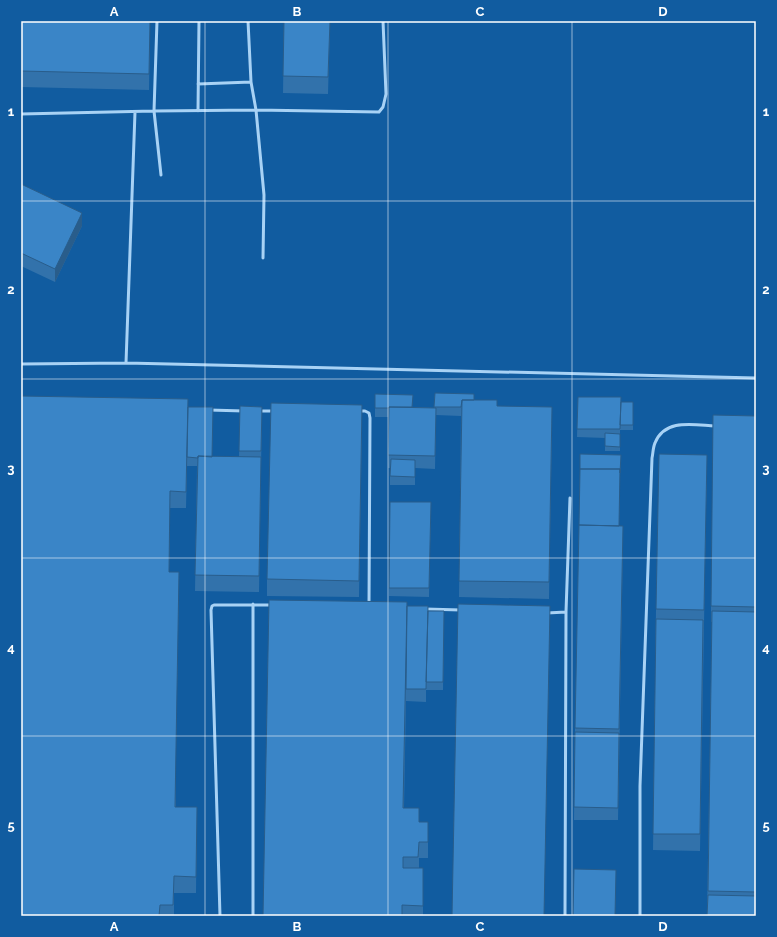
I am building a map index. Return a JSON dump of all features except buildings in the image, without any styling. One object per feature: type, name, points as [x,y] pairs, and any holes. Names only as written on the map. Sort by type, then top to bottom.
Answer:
[{"type":"lane","points":[[156,21],[154,111],[162,175]]},
{"type":"lane","points":[[198,111],[199,21]]},
{"type":"lane","points":[[248,21],[251,82],[256,110],[264,195],[264,258]]},
{"type":"lane","points":[[21,114],[256,110],[379,112],[383,107],[386,94],[383,21]]},
{"type":"lane","points":[[198,84],[251,82]]},
{"type":"lane","points":[[126,363],[134,112]]},
{"type":"lane","points":[[21,364],[126,363],[756,378]]},
{"type":"lane","points":[[202,410],[249,411]]},
{"type":"lane","points":[[257,411],[280,411]]},
{"type":"lane","points":[[357,411],[365,411],[369,413],[370,418],[369,607],[377,607]]},
{"type":"lane","points":[[640,916],[640,786],[652,458],[655,443],[667,427],[674,425],[719,426]]},
{"type":"lane","points":[[565,916],[566,612],[570,498]]},
{"type":"lane","points":[[253,604],[253,916]]},
{"type":"lane","points":[[220,916],[211,610],[212,606],[214,605],[276,605]]},
{"type":"lane","points":[[424,609],[462,610]]},
{"type":"lane","points":[[541,613],[566,612]]}]
